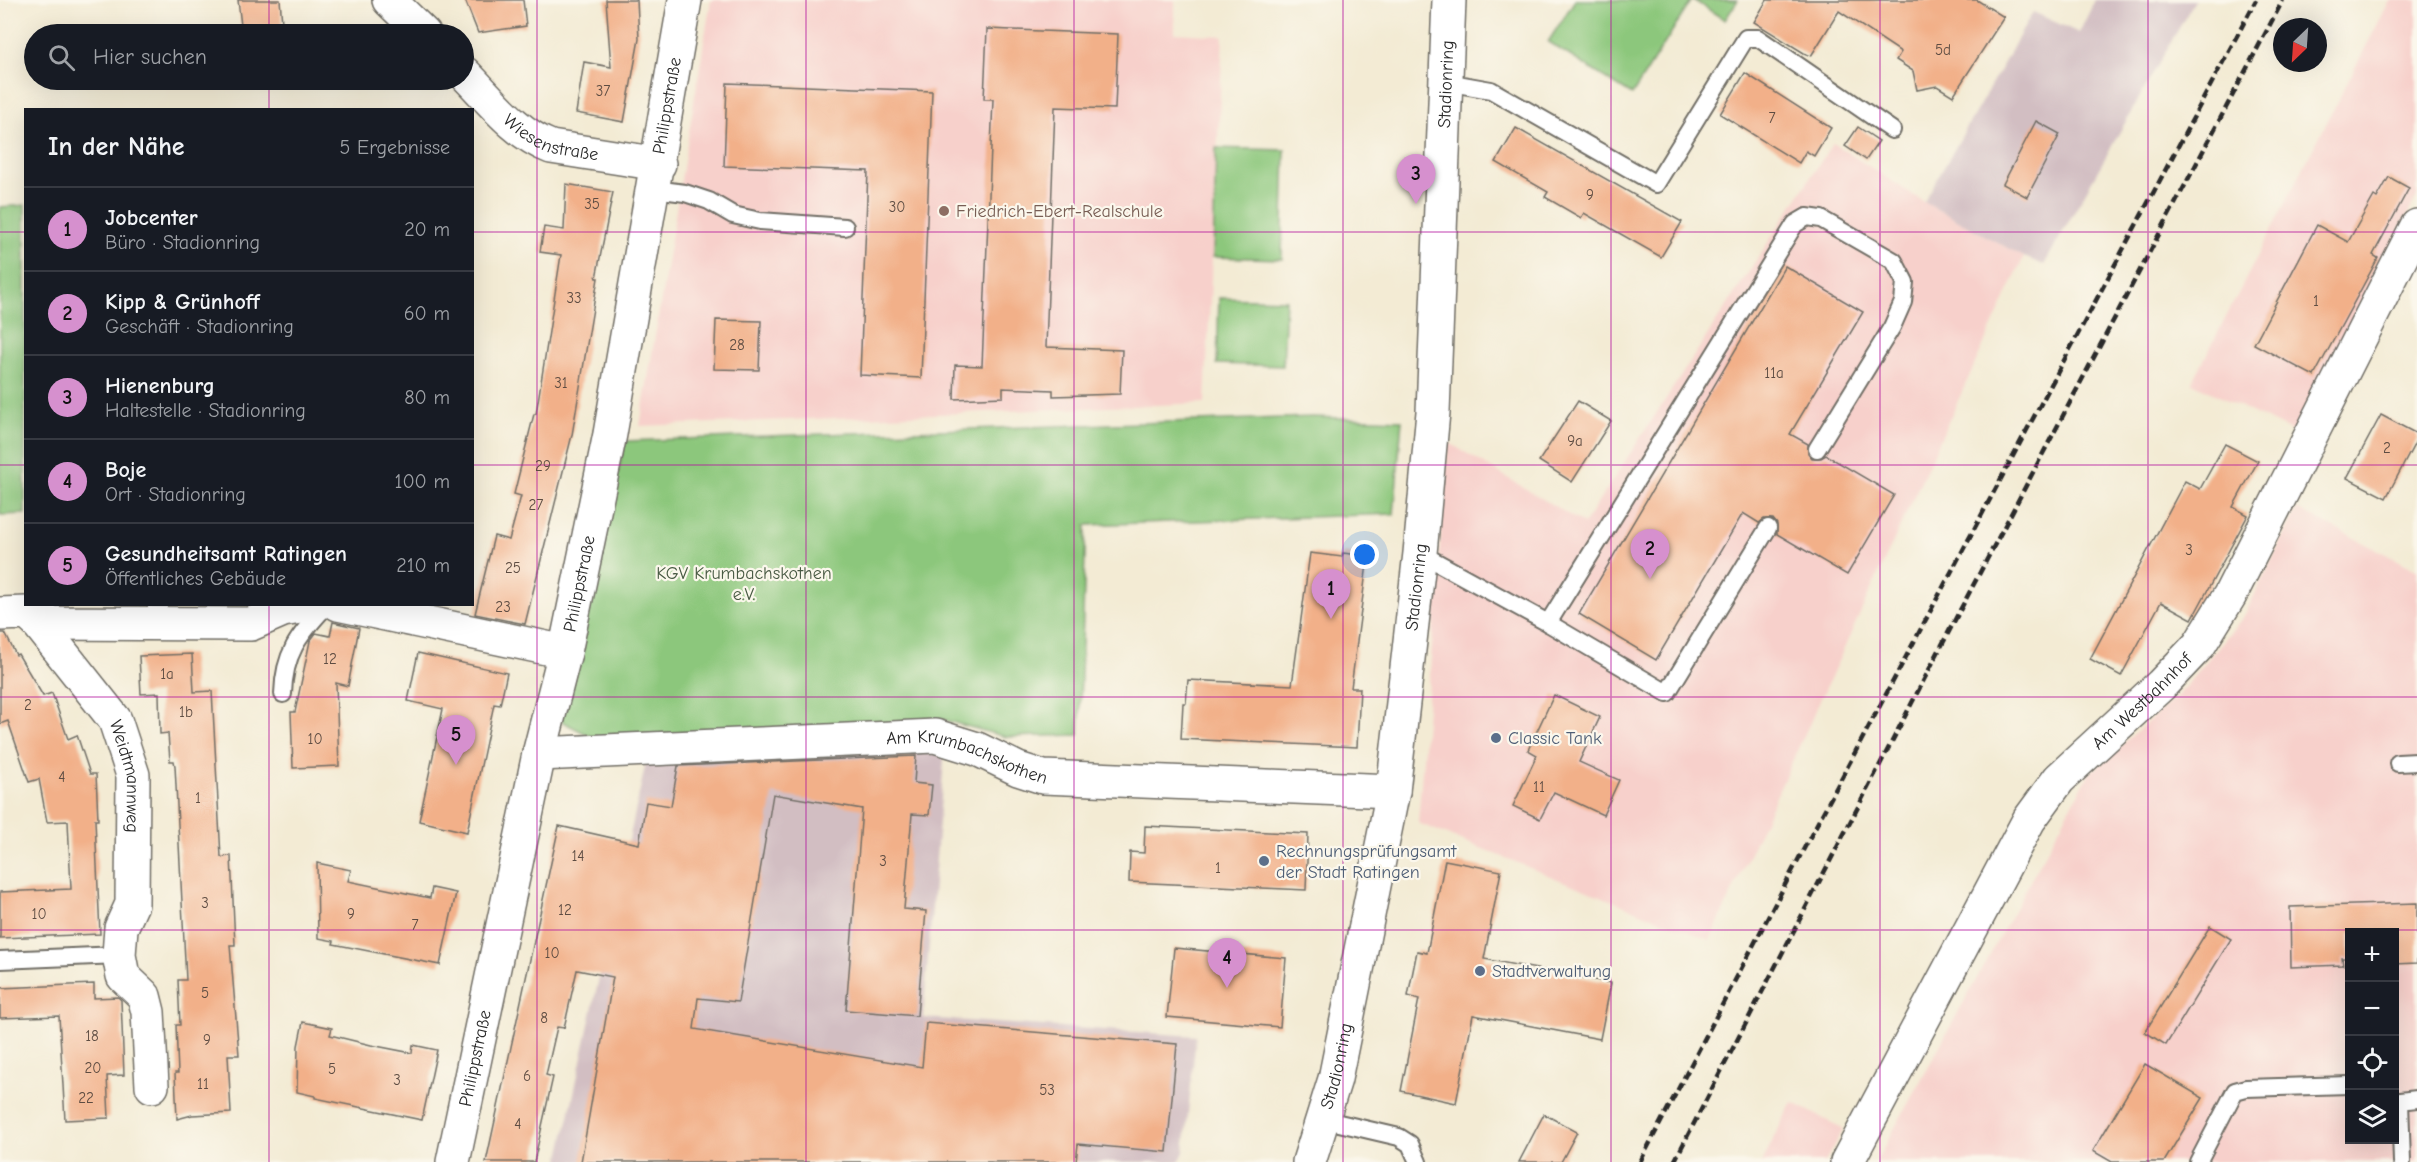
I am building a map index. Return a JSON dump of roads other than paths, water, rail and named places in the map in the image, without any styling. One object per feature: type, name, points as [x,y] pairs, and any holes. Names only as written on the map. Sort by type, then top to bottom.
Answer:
[{"type":"street","points":[[390,0],[414,24]]},
{"type":"street","name":"Philippstraße","points":[[453,1162],[539,754],[565,652],[610,434],[686,0]]},
{"type":"street","name":"Stadionring","points":[[1309,1162],[1335,1079],[1393,791],[1420,553],[1433,412],[1449,0]]},
{"type":"street","name":"Wiesenstraße","points":[[474,83],[523,132],[536,141],[656,176]]},
{"type":"street","name":"Am Westbahnhof","points":[[1847,1162],[2029,820],[2059,779],[2161,685],[2199,645],[2230,595],[2417,226]]},
{"type":"street","points":[[0,614],[27,613],[38,623],[251,624],[283,610],[306,606]]},
{"type":"street","points":[[347,606],[565,652]]},
{"type":"street","name":"Weidtmannweg","points":[[38,623],[115,720],[133,775],[132,904],[121,928],[119,954],[123,976],[144,996],[148,1012],[152,1086]]},
{"type":"street","name":"Am Krumbachskothen","points":[[539,754],[935,736],[977,749],[1018,769],[1044,777],[1393,791]]},
{"type":"lane","points":[[1446,82],[1491,90],[1656,184],[1746,38],[1758,38],[1892,130]]},
{"type":"lane","points":[[656,176],[685,193],[709,201],[733,215],[760,221],[845,227]]},
{"type":"lane","points":[[1548,623],[1795,224],[1807,217],[1821,219],[1894,261],[1905,282],[1903,302],[1892,327],[1817,449]]},
{"type":"lane","points":[[1420,553],[1548,623],[1667,693],[1768,528]]},
{"type":"lane","points":[[283,694],[284,673],[300,633],[326,606]]},
{"type":"lane","points":[[2398,764],[2417,762]]},
{"type":"lane","points":[[0,960],[119,954]]},
{"type":"lane","points":[[2198,1162],[2235,1091],[2246,1088],[2345,1085]]},
{"type":"lane","points":[[2402,1162],[2404,1096]]},
{"type":"lane","points":[[1322,1119],[1399,1137],[1410,1144],[1418,1162]]},
{"type":"railway","points":[[1640,1162],[1810,837],[2256,0]]},
{"type":"railway","points":[[1674,1162],[1958,614],[2283,0]]},
{"type":"place","name":"Hienenburg","points":[[1416,204]]},
{"type":"place","name":"Friedrich-Ebert-Realschule","points":[[944,211]]},
{"type":"place","name":"Kipp & Grünhoff","points":[[1650,579]]},
{"type":"place","name":"Jobcenter","points":[[1331,619]]},
{"type":"place","name":"Classic Tank","points":[[1496,738]]},
{"type":"place","name":"Gesundheitsamt Ratingen","points":[[456,765]]},
{"type":"place","name":"Rechnungsprüfungsamt der Stadt Ratingen","points":[[1264,861]]},
{"type":"place","name":"Stadtverwaltung","points":[[1480,971]]},
{"type":"place","name":"Boje","points":[[1227,988]]},
{"type":"park label","name":"KGV Krumbachskothen e.V.","points":[[744,583]]}]
